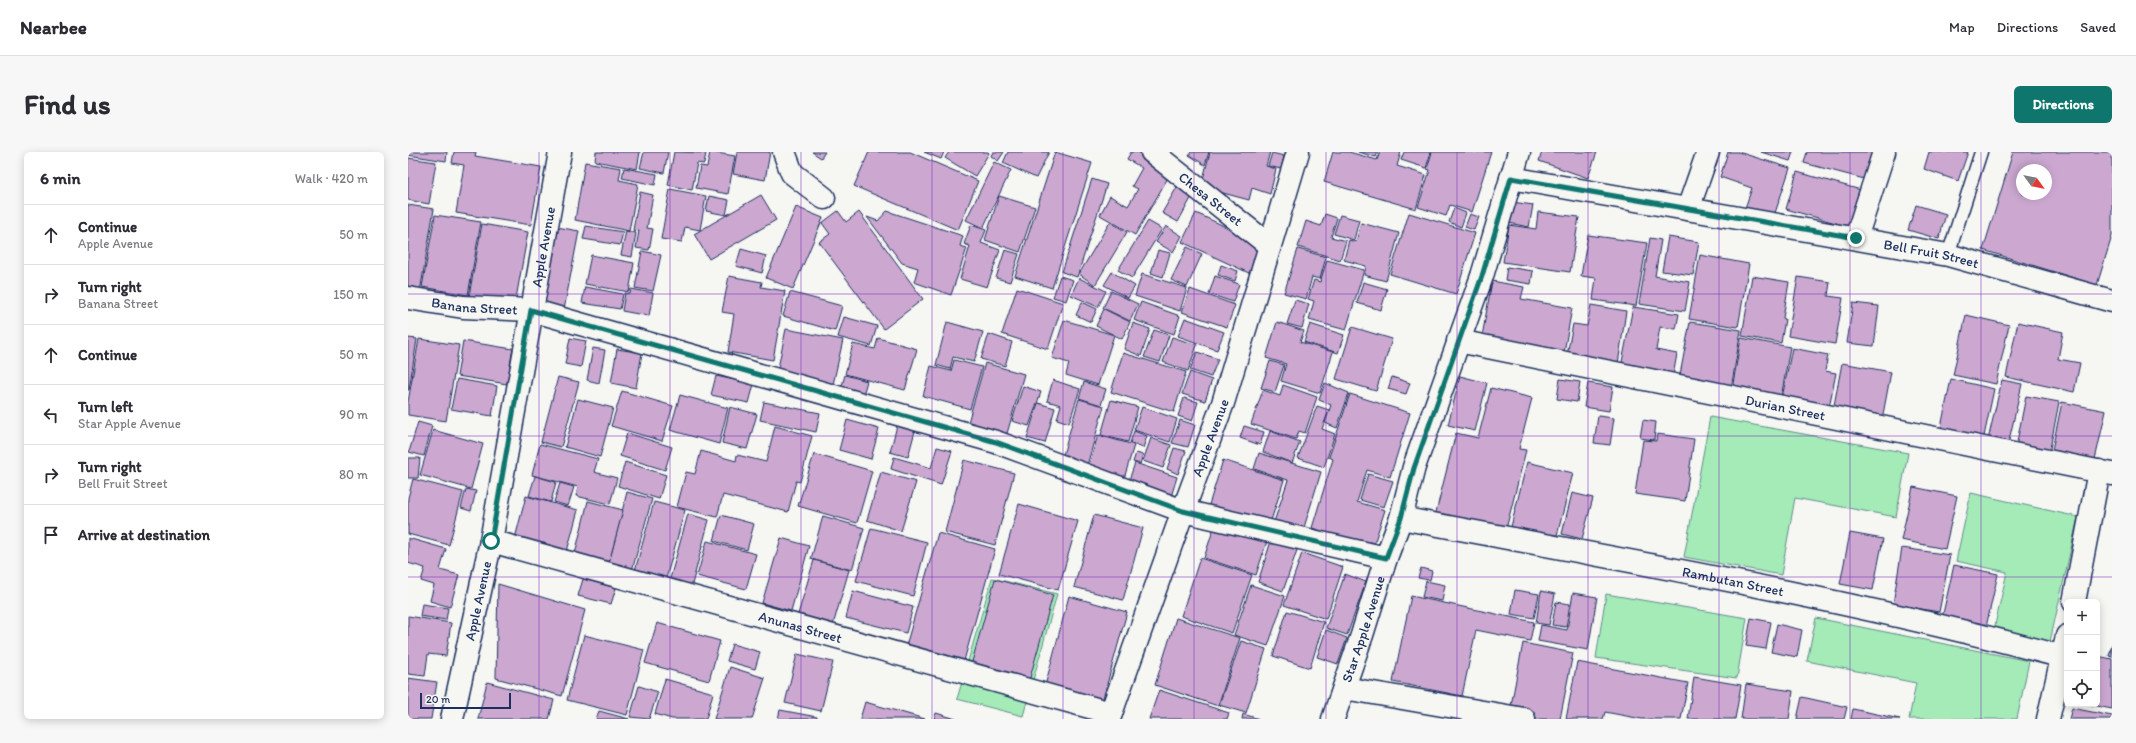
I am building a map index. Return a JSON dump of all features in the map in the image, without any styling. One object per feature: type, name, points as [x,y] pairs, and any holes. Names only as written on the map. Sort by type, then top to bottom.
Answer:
[{"type":"street","name":"Apple Avenue","points":[[452,719],[491,541],[560,152]]},
{"type":"street","points":[[784,152],[792,173],[824,198]]},
{"type":"street","name":"Chesa Street","points":[[1152,152],[1270,246]]},
{"type":"street","name":"Apple Avenue","points":[[1110,716],[1223,404],[1298,152]]},
{"type":"street","name":"Star Apple Avenue","points":[[1333,719],[1386,558],[1401,518],[1414,468],[1482,276],[1519,152]]},
{"type":"street","points":[[1688,209],[1708,152]]},
{"type":"street","points":[[1856,238],[1884,152]]},
{"type":"street","name":"Bell Fruit Street","points":[[1511,178],[1948,255],[2112,301]]},
{"type":"street","name":"Banana Street","points":[[408,298],[463,307],[531,310],[996,442],[1183,511],[1386,558]]},
{"type":"street","name":"Durian Street","points":[[1458,342],[2106,472]]},
{"type":"street","points":[[2075,599],[2106,472]]},
{"type":"street","name":"Rambutan Street","points":[[1401,518],[1804,595],[1969,632],[2063,657]]},
{"type":"street","name":"Anunas Street","points":[[491,541],[1110,716]]},
{"type":"street","points":[[2048,719],[2064,652]]},
{"type":"street","points":[[1344,688],[1524,719]]},
{"type":"lane","points":[[1948,255],[1981,152]]},
{"type":"green space","points":[[1710,417],[1908,453],[1896,517],[1795,498],[1781,575],[1684,557]]},
{"type":"green space","points":[[1971,493],[2078,517],[2049,646],[1993,634],[2007,572],[1956,561]]},
{"type":"green space","points":[[992,578],[1057,594],[1023,716],[957,699]]},
{"type":"green space","points":[[1606,594],[1747,618],[1737,678],[1596,658]]},
{"type":"green space","points":[[1816,618],[2029,661],[2017,719],[1909,719],[1916,683],[1807,661]]},
{"type":"building","points":[[408,152],[447,152],[446,161],[408,155]]},
{"type":"building","points":[[454,152],[476,152],[475,156],[541,167],[531,225],[456,213],[464,165],[452,163]]},
{"type":"building","points":[[596,152],[640,152],[637,169],[595,161]]},
{"type":"building","points":[[644,152],[668,152],[664,173],[640,168]]},
{"type":"building","points":[[674,152],[706,153],[704,164],[697,163],[692,190],[668,185]]},
{"type":"building","points":[[710,152],[735,156],[728,194],[696,188],[700,166],[707,167]]},
{"type":"building","points":[[737,152],[770,152],[765,180],[733,174]]},
{"type":"building","points":[[812,152],[825,152],[821,158]]},
{"type":"building","points":[[869,152],[910,152],[978,181],[958,230],[854,186]]},
{"type":"building","points":[[924,152],[944,152],[941,159]]},
{"type":"building","points":[[949,152],[989,153],[975,176],[945,158]]},
{"type":"building","points":[[993,152],[1004,152],[998,161],[991,156]]},
{"type":"building","points":[[1008,152],[1049,152],[1036,178],[1003,163]]},
{"type":"building","points":[[1055,152],[1092,163],[1052,288],[1015,276]]},
{"type":"building","points":[[1131,152],[1144,152],[1173,169],[1135,235],[1100,215],[1110,196],[1128,206],[1138,189],[1132,186],[1142,168],[1127,159]]},
{"type":"building","points":[[1191,152],[1209,152],[1205,165],[1189,155]]},
{"type":"building","points":[[1210,152],[1270,152],[1266,166],[1276,169],[1270,194],[1252,188],[1249,200],[1201,187]]},
{"type":"building","points":[[1333,152],[1349,152],[1377,160],[1380,152],[1401,152],[1397,166],[1426,175],[1416,209],[1324,182]]},
{"type":"building","points":[[1358,152],[1378,152],[1376,157]]},
{"type":"building","points":[[1404,152],[1431,152],[1426,168],[1401,160]]},
{"type":"building","points":[[1432,152],[1491,152],[1472,212],[1450,205],[1446,216],[1418,207],[1430,170],[1427,169]]},
{"type":"building","points":[[1542,152],[1597,152],[1588,178],[1539,161]]},
{"type":"building","points":[[1728,152],[1738,152],[1790,168],[1773,219],[1744,211],[1752,188],[1720,177]]},
{"type":"building","points":[[1761,152],[1793,152],[1790,161]]},
{"type":"building","points":[[1807,152],[1876,152],[1868,180],[1804,163]]},
{"type":"building","points":[[1929,152],[1968,152],[1958,181],[1924,169]]},
{"type":"building","points":[[2013,152],[2112,152],[2112,236],[2097,285],[1983,250]]},
{"type":"building","points":[[1272,153],[1284,156],[1281,169],[1268,166]]},
{"type":"building","points":[[408,158],[436,162],[429,204],[408,200]]},
{"type":"building","points":[[585,162],[621,168],[619,180],[638,184],[629,231],[575,220]]},
{"type":"building","points":[[994,162],[1011,170],[983,228],[966,220]]},
{"type":"building","points":[[624,168],[657,174],[655,185],[622,178]]},
{"type":"building","points":[[1797,172],[1861,190],[1850,227],[1786,209]]},
{"type":"building","points":[[1092,179],[1107,184],[1077,277],[1062,272]]},
{"type":"building","points":[[1180,182],[1195,191],[1178,222],[1162,213]]},
{"type":"building","points":[[670,189],[706,196],[700,230],[685,227],[682,242],[661,239]]},
{"type":"building","points":[[640,192],[653,195],[647,228],[653,229],[649,250],[636,248],[639,231],[633,230]]},
{"type":"building","points":[[761,195],[776,220],[709,259],[694,234]]},
{"type":"building","points":[[709,196],[729,200],[726,215],[706,211]]},
{"type":"building","points":[[999,196],[1035,207],[1020,252],[985,240]]},
{"type":"building","points":[[1512,202],[1533,205],[1529,227],[1509,223]]},
{"type":"building","points":[[408,205],[434,209],[420,292],[408,290]]},
{"type":"building","points":[[1916,205],[1946,214],[1939,239],[1908,230]]},
{"type":"building","points":[[796,207],[823,218],[793,289],[766,278]]},
{"type":"building","points":[[1454,208],[1466,213],[1461,227],[1449,222]]},
{"type":"building","points":[[838,211],[846,222],[859,212],[923,299],[884,329],[819,242],[830,234],[822,223]]},
{"type":"building","points":[[887,211],[963,236],[960,246],[967,248],[951,295],[914,282],[918,268],[902,263],[867,217],[878,221]]},
{"type":"building","points":[[1538,212],[1579,217],[1570,272],[1503,262],[1509,225],[1536,229]]},
{"type":"building","points":[[1196,213],[1265,245],[1251,274],[1182,242]]},
{"type":"building","points":[[1409,213],[1475,233],[1456,294],[1390,274]]},
{"type":"building","points":[[1325,214],[1337,218],[1331,237],[1346,241],[1340,260],[1298,247],[1306,221],[1321,226]]},
{"type":"building","points":[[1470,214],[1479,217],[1474,230],[1465,227]]},
{"type":"building","points":[[435,215],[481,222],[468,295],[422,287]]},
{"type":"building","points":[[1340,215],[1359,220],[1354,240],[1334,234]]},
{"type":"building","points":[[1148,221],[1162,229],[1132,278],[1118,270]]},
{"type":"building","points":[[1110,222],[1127,232],[1095,285],[1079,274]]},
{"type":"building","points":[[1361,223],[1399,233],[1386,281],[1364,275],[1366,266],[1344,260],[1349,240],[1356,242]]},
{"type":"building","points":[[482,224],[528,232],[515,304],[469,296]]},
{"type":"building","points":[[971,225],[986,230],[981,243],[1000,250],[987,287],[960,279],[970,246],[964,244]]},
{"type":"building","points":[[586,226],[623,232],[620,245],[583,239]]},
{"type":"building","points":[[1166,226],[1182,236],[1173,252],[1156,242]]},
{"type":"building","points":[[557,227],[579,231],[563,315],[540,311]]},
{"type":"building","points":[[626,231],[636,233],[632,257],[621,255]]},
{"type":"building","points":[[1588,235],[1647,243],[1636,306],[1593,300],[1596,278],[1581,276]]},
{"type":"building","points":[[1668,237],[1699,242],[1693,275],[1662,271]]},
{"type":"building","points":[[1650,238],[1661,240],[1655,276],[1690,282],[1685,311],[1639,304]]},
{"type":"building","points":[[1187,247],[1202,254],[1187,287],[1171,280]]},
{"type":"building","points":[[741,249],[766,256],[762,273],[736,266]]},
{"type":"building","points":[[1298,249],[1326,257],[1320,279],[1312,277],[1306,299],[1284,293]]},
{"type":"building","points":[[1005,250],[1019,254],[1010,282],[996,278]]},
{"type":"building","points":[[1158,250],[1170,253],[1163,277],[1151,273]]},
{"type":"building","points":[[642,251],[661,255],[653,291],[635,288]]},
{"type":"building","points":[[591,255],[634,263],[629,292],[585,284]]},
{"type":"building","points":[[1700,255],[1749,264],[1738,327],[1689,319]]},
{"type":"building","points":[[1327,260],[1364,270],[1346,330],[1309,320],[1314,301],[1308,299],[1314,280],[1320,282]]},
{"type":"building","points":[[1221,265],[1238,271],[1235,281],[1218,275]]},
{"type":"building","points":[[1507,267],[1533,271],[1531,284],[1505,280]]},
{"type":"building","points":[[1112,272],[1135,286],[1128,298],[1104,285]]},
{"type":"building","points":[[1142,274],[1187,288],[1180,311],[1135,296]]},
{"type":"building","points":[[729,276],[762,282],[761,287],[785,291],[773,360],[728,352],[734,314],[722,312]]},
{"type":"building","points":[[1060,276],[1073,280],[1066,301],[1053,297]]},
{"type":"building","points":[[1215,276],[1239,284],[1233,302],[1209,294]]},
{"type":"building","points":[[1752,276],[1789,282],[1783,318],[1785,319],[1781,343],[1742,336]]},
{"type":"building","points":[[1798,277],[1830,282],[1828,296],[1843,298],[1835,344],[1788,336]]},
{"type":"building","points":[[1079,278],[1106,291],[1098,307],[1071,295]]},
{"type":"building","points":[[1492,281],[1524,287],[1521,299],[1572,308],[1563,358],[1481,342]]},
{"type":"building","points":[[1363,282],[1387,289],[1381,310],[1357,303]]},
{"type":"building","points":[[585,287],[623,294],[620,309],[582,303]]},
{"type":"building","points":[[1017,288],[1063,303],[1048,349],[1002,334]]},
{"type":"building","points":[[631,289],[653,293],[649,316],[622,311],[625,293],[630,294]]},
{"type":"building","points":[[1190,289],[1235,305],[1227,327],[1182,312]]},
{"type":"building","points":[[1111,291],[1138,304],[1130,321],[1103,308]]},
{"type":"building","points":[[790,292],[842,306],[835,331],[783,316]]},
{"type":"building","points":[[1295,300],[1309,304],[1302,328],[1287,324]]},
{"type":"building","points":[[1082,302],[1097,309],[1091,322],[1076,315]]},
{"type":"building","points":[[1141,302],[1180,316],[1174,334],[1134,320]]},
{"type":"building","points":[[1853,303],[1879,306],[1874,346],[1847,343]]},
{"type":"building","points":[[1591,305],[1626,311],[1618,364],[1567,355],[1573,324],[1587,326]]},
{"type":"building","points":[[1633,307],[1679,314],[1676,329],[1660,327],[1656,350],[1677,354],[1672,381],[1620,372]]},
{"type":"building","points":[[1104,309],[1130,322],[1122,339],[1096,326]]},
{"type":"building","points":[[1966,315],[2009,325],[1996,384],[1953,375]]},
{"type":"building","points":[[844,317],[877,326],[871,346],[838,337]]},
{"type":"building","points":[[1185,318],[1224,332],[1217,350],[1178,336]]},
{"type":"building","points":[[1064,320],[1114,335],[1098,385],[1066,375],[1069,363],[1052,358]]},
{"type":"building","points":[[947,322],[983,332],[974,362],[953,357],[950,369],[936,365]]},
{"type":"building","points":[[1277,322],[1304,331],[1300,342],[1333,352],[1320,393],[1281,381],[1286,364],[1266,358]]},
{"type":"building","points":[[1690,322],[1741,330],[1731,389],[1679,380]]},
{"type":"building","points":[[2018,322],[2063,332],[2058,359],[2080,363],[2074,392],[2006,377]]},
{"type":"building","points":[[1133,323],[1150,329],[1141,356],[1124,349]]},
{"type":"building","points":[[1310,324],[1344,335],[1338,353],[1304,342]]},
{"type":"building","points":[[1352,327],[1392,339],[1376,391],[1336,379]]},
{"type":"building","points":[[786,329],[843,340],[832,389],[776,378]]},
{"type":"building","points":[[1154,330],[1169,335],[1160,362],[1144,357]]},
{"type":"building","points":[[989,334],[1012,342],[1005,366],[981,359]]},
{"type":"building","points":[[1172,337],[1197,345],[1188,371],[1163,362]]},
{"type":"building","points":[[408,338],[417,339],[409,390],[408,390]]},
{"type":"building","points":[[570,338],[586,341],[581,367],[565,364]]},
{"type":"building","points":[[878,338],[917,349],[905,390],[845,374],[853,344],[875,349]]},
{"type":"building","points":[[1741,338],[1790,347],[1781,398],[1732,389]]},
{"type":"building","points":[[419,339],[459,345],[446,421],[408,415],[408,402]]},
{"type":"building","points":[[463,341],[513,349],[507,384],[457,376]]},
{"type":"building","points":[[593,348],[605,350],[599,383],[587,380]]},
{"type":"building","points":[[1792,348],[1828,355],[1825,371],[1836,373],[1828,412],[1781,403]]},
{"type":"building","points":[[617,349],[642,353],[636,388],[611,383]]},
{"type":"building","points":[[1197,352],[1218,359],[1211,377],[1190,370]]},
{"type":"building","points":[[1123,353],[1186,372],[1174,412],[1111,392]]},
{"type":"building","points":[[954,360],[982,367],[970,409],[923,396],[931,366],[951,371]]},
{"type":"building","points":[[1270,361],[1284,365],[1275,392],[1261,388]]},
{"type":"building","points":[[985,363],[1024,374],[1006,437],[967,426]]},
{"type":"building","points":[[1842,363],[1891,372],[1881,425],[1832,416]]},
{"type":"building","points":[[1190,372],[1212,380],[1205,401],[1182,394]]},
{"type":"building","points":[[845,375],[867,381],[861,402],[839,396]]},
{"type":"building","points":[[716,376],[754,384],[749,403],[711,395]]},
{"type":"building","points":[[1460,376],[1487,383],[1475,431],[1448,425]]},
{"type":"building","points":[[558,377],[579,382],[561,447],[541,442]]},
{"type":"building","points":[[1392,377],[1410,383],[1406,394],[1388,389]]},
{"type":"building","points":[[457,379],[497,386],[492,416],[451,409]]},
{"type":"building","points":[[1560,379],[1580,382],[1577,402],[1557,399]]},
{"type":"building","points":[[1951,379],[1994,389],[1983,441],[1940,432]]},
{"type":"building","points":[[1053,380],[1080,389],[1069,423],[1057,419],[1061,405],[1047,401]]},
{"type":"building","points":[[2002,380],[2022,384],[2007,449],[1987,444]]},
{"type":"building","points":[[1084,382],[1106,389],[1101,405],[1079,398]]},
{"type":"building","points":[[1325,383],[1349,393],[1337,428],[1325,423],[1331,405],[1319,400]]},
{"type":"building","points":[[1588,383],[1613,387],[1609,411],[1584,407]]},
{"type":"building","points":[[1283,385],[1317,397],[1305,433],[1299,431],[1296,439],[1251,424],[1263,390],[1280,396]]},
{"type":"building","points":[[1023,386],[1041,392],[1029,426],[1012,421]]},
{"type":"building","points":[[1491,388],[1532,398],[1519,449],[1526,450],[1505,533],[1435,516],[1456,433],[1478,438]]},
{"type":"building","points":[[622,391],[673,406],[662,441],[611,426]]},
{"type":"building","points":[[1350,394],[1410,413],[1390,477],[1367,470],[1357,502],[1385,510],[1373,547],[1312,528],[1333,459],[1329,457]]},
{"type":"building","points":[[680,395],[728,408],[719,444],[670,430]]},
{"type":"building","points":[[2026,396],[2059,402],[2049,454],[2016,447]]},
{"type":"building","points":[[1184,398],[1198,402],[1192,421],[1178,416]]},
{"type":"building","points":[[578,399],[613,408],[600,457],[565,447]]},
{"type":"building","points":[[1079,399],[1104,406],[1086,469],[1061,462]]},
{"type":"building","points":[[1111,400],[1138,407],[1128,442],[1101,435]]},
{"type":"building","points":[[764,402],[820,413],[816,432],[760,420]]},
{"type":"building","points":[[2062,402],[2106,411],[2094,464],[2051,455]]},
{"type":"building","points":[[1038,403],[1055,408],[1045,443],[1027,438]]},
{"type":"building","points":[[1317,406],[1329,410],[1322,429],[1335,434],[1324,467],[1298,458]]},
{"type":"building","points":[[730,407],[757,414],[747,449],[722,443]]},
{"type":"building","points":[[1142,407],[1177,419],[1170,442],[1134,430]]},
{"type":"building","points":[[1598,416],[1614,418],[1610,445],[1594,443]]},
{"type":"building","points":[[847,420],[879,429],[871,459],[839,450]]},
{"type":"building","points":[[1180,420],[1195,425],[1188,447],[1172,443]]},
{"type":"building","points":[[1643,420],[1656,422],[1654,440],[1640,438]]},
{"type":"building","points":[[418,422],[432,426],[424,456],[409,452]]},
{"type":"building","points":[[898,422],[916,427],[908,457],[890,452]]},
{"type":"building","points":[[775,426],[812,436],[800,482],[796,481],[788,512],[723,495],[717,517],[677,507],[686,472],[695,474],[701,451],[736,461],[737,455],[766,462]]},
{"type":"building","points":[[1244,426],[1264,432],[1260,445],[1240,438]]},
{"type":"building","points":[[433,430],[483,444],[471,489],[420,475]]},
{"type":"building","points":[[1134,431],[1147,436],[1143,448],[1130,443]]},
{"type":"building","points":[[1270,431],[1300,442],[1292,463],[1263,452]]},
{"type":"building","points":[[627,433],[672,447],[665,470],[620,456]]},
{"type":"building","points":[[1657,434],[1694,439],[1685,501],[1635,494],[1643,440],[1656,441]]},
{"type":"building","points":[[1098,435],[1134,445],[1123,482],[1087,471]]},
{"type":"building","points":[[1151,438],[1171,445],[1163,468],[1143,461]]},
{"type":"building","points":[[540,444],[598,459],[594,472],[617,478],[610,504],[576,496],[578,487],[532,475]]},
{"type":"building","points":[[937,447],[952,451],[941,485],[891,469],[894,457],[931,468]]},
{"type":"building","points":[[1174,448],[1186,451],[1178,474],[1167,469]]},
{"type":"building","points":[[1136,453],[1143,455],[1140,464],[1133,462]]},
{"type":"building","points":[[1259,453],[1321,472],[1302,534],[1273,525],[1288,480],[1254,469]]},
{"type":"building","points":[[814,454],[872,471],[857,523],[798,506]]},
{"type":"building","points":[[408,458],[420,458],[418,478],[408,478]]},
{"type":"building","points":[[964,460],[1014,473],[995,545],[945,532]]},
{"type":"building","points":[[1223,460],[1284,480],[1269,527],[1208,508]]},
{"type":"building","points":[[625,462],[666,475],[659,499],[618,486]]},
{"type":"building","points":[[1527,462],[1573,473],[1554,547],[1509,535]]},
{"type":"building","points":[[1135,463],[1177,477],[1170,500],[1127,486]]},
{"type":"building","points":[[881,472],[916,482],[901,531],[867,520]]},
{"type":"building","points":[[1368,474],[1393,481],[1384,507],[1360,500]]},
{"type":"building","points":[[535,476],[556,482],[551,502],[529,496]]},
{"type":"building","points":[[413,479],[463,492],[449,545],[408,534],[408,498]]},
{"type":"building","points":[[560,483],[574,487],[568,506],[554,502]]},
{"type":"building","points":[[1913,487],[1957,496],[1945,549],[1901,540]]},
{"type":"building","points":[[466,489],[476,491],[471,511],[461,508]]},
{"type":"building","points":[[627,492],[652,499],[631,574],[608,567]]},
{"type":"building","points":[[1572,493],[1593,498],[1582,539],[1562,534]]},
{"type":"building","points":[[526,496],[578,510],[565,559],[513,546]]},
{"type":"building","points":[[588,501],[623,510],[608,566],[574,558]]},
{"type":"building","points":[[654,502],[685,510],[665,582],[634,574]]},
{"type":"building","points":[[1019,504],[1078,521],[1058,590],[999,574]]},
{"type":"building","points":[[688,514],[709,520],[690,592],[668,586]]},
{"type":"building","points":[[721,515],[754,524],[747,550],[714,541]]},
{"type":"building","points":[[1094,515],[1143,528],[1123,600],[1074,587]]},
{"type":"building","points":[[823,516],[864,528],[852,570],[811,559]]},
{"type":"building","points":[[1215,524],[1267,541],[1256,575],[1204,558]]},
{"type":"building","points":[[871,528],[927,542],[913,596],[856,581]]},
{"type":"building","points":[[938,533],[995,549],[962,668],[904,653]]},
{"type":"building","points":[[1850,533],[1883,539],[1873,590],[1840,584]]},
{"type":"building","points":[[408,538],[446,549],[440,570],[459,575],[450,607],[430,601],[434,585],[421,581],[425,568],[408,563]]},
{"type":"building","points":[[781,538],[809,546],[791,611],[762,603]]},
{"type":"building","points":[[707,541],[756,554],[746,589],[697,576]]},
{"type":"building","points":[[1271,541],[1297,550],[1283,591],[1258,582]]},
{"type":"building","points":[[1902,548],[1950,555],[1939,612],[1893,604]]},
{"type":"building","points":[[1302,553],[1343,567],[1326,619],[1284,605]]},
{"type":"building","points":[[1200,558],[1252,575],[1232,633],[1181,616]]},
{"type":"building","points":[[814,560],[849,570],[831,632],[796,621]]},
{"type":"building","points":[[1954,565],[1998,574],[1986,627],[1942,618]]},
{"type":"building","points":[[1421,568],[1432,571],[1430,580],[1418,578]]},
{"type":"building","points":[[1345,574],[1366,582],[1347,635],[1326,628]]},
{"type":"building","points":[[583,579],[616,588],[611,604],[578,596]]},
{"type":"building","points":[[995,579],[1053,595],[1028,685],[970,669]]},
{"type":"building","points":[[1426,581],[1445,585],[1442,601],[1422,597]]},
{"type":"building","points":[[498,584],[585,610],[562,696],[496,678]]},
{"type":"building","points":[[1251,585],[1285,596],[1268,646],[1234,635]]},
{"type":"building","points":[[1515,590],[1539,594],[1534,618],[1511,614]]},
{"type":"building","points":[[853,591],[913,607],[906,633],[846,618]]},
{"type":"building","points":[[1541,591],[1555,594],[1549,625],[1536,623]]},
{"type":"building","points":[[1573,593],[1597,597],[1588,650],[1538,641],[1541,625],[1567,630]]},
{"type":"building","points":[[1069,596],[1127,612],[1102,702],[1045,686]]},
{"type":"building","points":[[1411,596],[1534,622],[1530,641],[1476,630],[1462,696],[1393,682]]},
{"type":"building","points":[[1556,602],[1570,604],[1566,627],[1552,625]]},
{"type":"building","points":[[422,604],[448,608],[446,620],[420,616]]},
{"type":"building","points":[[1287,611],[1324,622],[1310,668],[1273,656]]},
{"type":"building","points":[[408,616],[451,623],[446,656],[428,654],[425,676],[408,674]]},
{"type":"building","points":[[1176,618],[1240,638],[1218,706],[1155,685]]},
{"type":"building","points":[[1751,618],[1771,622],[1766,649],[1746,646]]},
{"type":"building","points":[[657,623],[720,641],[709,681],[645,663]]},
{"type":"building","points":[[1777,624],[1802,630],[1797,657],[1771,652]]},
{"type":"building","points":[[1326,630],[1347,638],[1338,664],[1317,657]]},
{"type":"building","points":[[584,635],[644,650],[627,715],[567,700]]},
{"type":"building","points":[[1241,641],[1266,649],[1246,713],[1219,705]]},
{"type":"building","points":[[1523,643],[1573,653],[1560,719],[1525,719],[1509,716]]},
{"type":"building","points":[[732,644],[760,652],[755,669],[727,661]]},
{"type":"building","points":[[2112,644],[2112,657],[2109,656]]},
{"type":"building","points":[[797,654],[833,662],[821,711],[785,703]]},
{"type":"building","points":[[2100,657],[2112,659],[2112,709],[2100,707]]},
{"type":"building","points":[[1577,662],[1688,683],[1681,719],[1642,719],[1605,712],[1603,719],[1566,719]]},
{"type":"building","points":[[730,667],[765,678],[752,719],[714,719]]},
{"type":"building","points":[[1694,677],[1741,685],[1735,719],[1688,719]]},
{"type":"building","points":[[408,678],[437,682],[431,719],[408,719]]},
{"type":"building","points":[[665,679],[713,693],[706,719],[672,719],[655,714]]},
{"type":"building","points":[[487,682],[554,700],[549,719],[478,719]]},
{"type":"building","points":[[1746,684],[1793,691],[1789,719],[1741,719]]},
{"type":"building","points":[[639,686],[658,692],[649,719],[630,717]]},
{"type":"building","points":[[1159,690],[1229,713],[1227,719],[1149,719]]},
{"type":"building","points":[[1802,697],[1847,707],[1844,719],[1797,719]]},
{"type":"building","points":[[865,702],[925,719],[860,719]]},
{"type":"building","points":[[2072,708],[2112,716],[2112,719],[2069,719]]},
{"type":"building","points":[[1853,709],[1900,719],[1851,719]]},
{"type":"building","points":[[780,710],[817,717],[817,719],[778,719]]},
{"type":"building","points":[[599,711],[629,719],[596,719]]},
{"type":"building","points":[[936,713],[956,719],[934,719]]},
{"type":"building","points":[[1243,714],[1259,719],[1242,719]]},
{"type":"route","points":[[491,541],[531,310],[996,442],[1183,511],[1386,558],[1401,518],[1414,468],[1482,276],[1511,178],[1856,238]]}]
